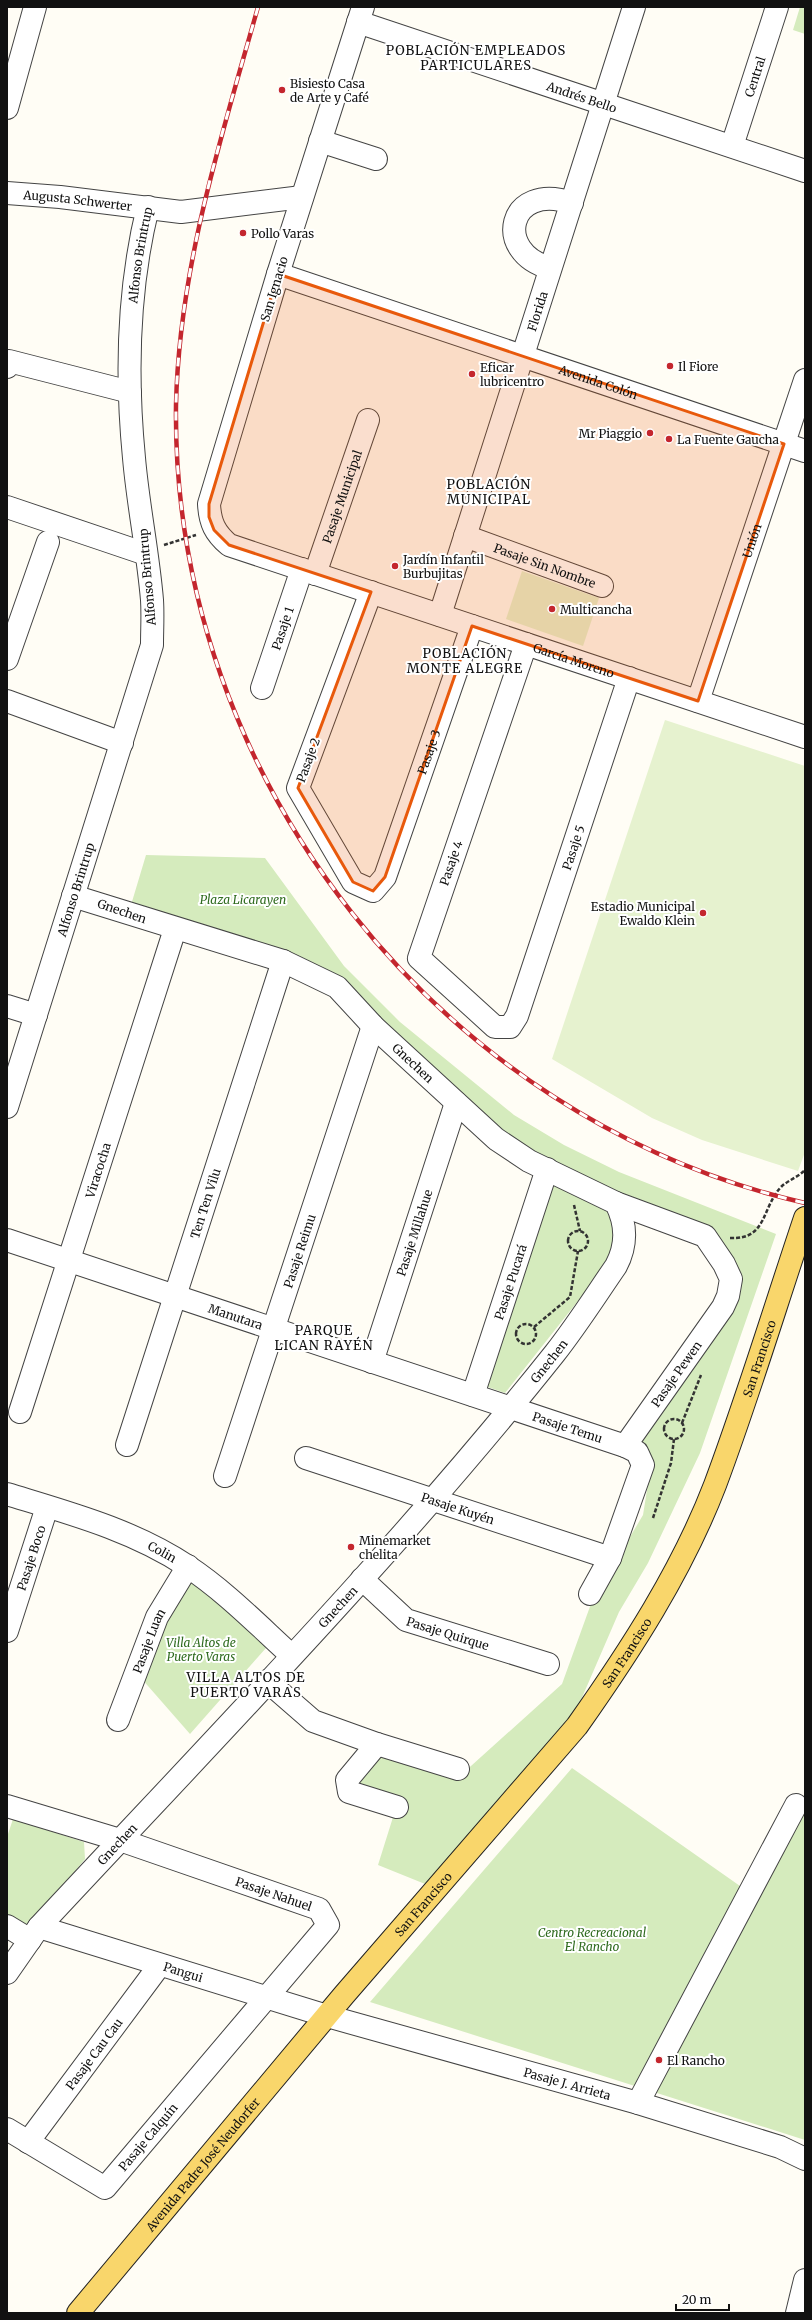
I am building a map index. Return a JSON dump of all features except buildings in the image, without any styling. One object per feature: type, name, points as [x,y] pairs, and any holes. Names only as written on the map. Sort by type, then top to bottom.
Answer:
[{"type":"main road","name":"San Francisco","points":[[327,2016],[578,1726],[647,1620],[681,1557],[715,1485],[805,1218]]},
{"type":"main road","name":"Avenida Padre José Neudorfer","points":[[78,2313],[327,2016]]},
{"type":"street","points":[[7,108],[35,7]]},
{"type":"street","name":"Florida","points":[[440,615],[634,7]]},
{"type":"street","name":"Central","points":[[732,146],[777,7]]},
{"type":"street","name":"Andrés Bello","points":[[361,14],[603,103],[805,171]]},
{"type":"street","name":"San Ignacio","points":[[214,530],[210,517],[209,504],[278,274],[361,14]]},
{"type":"street","points":[[320,140],[376,158]]},
{"type":"street","name":"Augusta Schwerter","points":[[7,193],[60,197],[148,208]]},
{"type":"street","name":"Alfonso Brintrup","points":[[7,1107],[11,1079],[36,1015],[152,645],[152,600],[134,458],[130,392],[133,297],[141,239],[148,208],[181,212],[302,197]]},
{"type":"street","points":[[550,268],[532,261],[524,254],[516,236],[515,220],[521,208],[540,200],[561,199],[572,203]]},
{"type":"street","name":"Avenida Colón","points":[[278,274],[805,451]]},
{"type":"street","points":[[7,367],[9,361],[130,392]]},
{"type":"street","name":"Unión","points":[[698,701],[805,380]]},
{"type":"street","name":"Pasaje Municipal","points":[[308,571],[368,420]]},
{"type":"street","points":[[7,507],[146,552]]},
{"type":"street","name":"García Moreno","points":[[214,530],[229,545],[805,737]]},
{"type":"street","name":"Pasaje Sin Nombre","points":[[465,536],[602,586]]},
{"type":"street","points":[[7,659],[48,542]]},
{"type":"street","name":"Pasaje 1","points":[[262,688],[308,571]]},
{"type":"street","name":"Pasaje 2","points":[[371,592],[298,788],[353,882],[372,891],[385,876]]},
{"type":"street","name":"Pasaje 3","points":[[385,876],[472,626]]},
{"type":"street","name":"Pasaje 4","points":[[517,1016],[510,1027],[495,1027],[419,958],[526,644]]},
{"type":"street","name":"Pasaje 5","points":[[517,1016],[629,678]]},
{"type":"street","points":[[7,702],[122,743]]},
{"type":"street","name":"Gnechen","points":[[7,1973],[35,1934],[433,1500],[556,1352],[616,1266],[621,1257],[625,1237],[622,1214],[616,1203],[529,1160],[496,1139],[373,1026],[337,987],[283,961],[175,929],[73,896]]},
{"type":"street","name":"Viracocha","points":[[20,1412],[175,929]]},
{"type":"street","name":"Ten Ten Vilu","points":[[127,1445],[283,961]]},
{"type":"street","points":[[7,1006],[36,1015]]},
{"type":"street","name":"Pasaje Reimu","points":[[225,1476],[373,1026]]},
{"type":"street","name":"Pasaje Millahue","points":[[372,1362],[456,1103]]},
{"type":"street","name":"Pasaje Pucará","points":[[473,1395],[547,1169]]},
{"type":"street","points":[[616,1203],[705,1236]]},
{"type":"street","name":"Pasaje Pewen","points":[[626,1446],[723,1307],[728,1296],[731,1279],[724,1264],[705,1236]]},
{"type":"street","name":"Manutara","points":[[7,1240],[509,1408]]},
{"type":"street","name":"Pasaje Temu","points":[[509,1408],[626,1446]]},
{"type":"street","points":[[590,1594],[610,1558],[643,1465],[637,1452],[626,1446]]},
{"type":"street","name":"Pasaje Kuyén","points":[[306,1458],[610,1558]]},
{"type":"street","name":"Colin","points":[[7,1494],[48,1506],[114,1529],[188,1566],[232,1601],[291,1655]]},
{"type":"street","name":"Pasaje Boco","points":[[7,1631],[48,1506]]},
{"type":"street","name":"Pasaje Luan","points":[[118,1720],[157,1617],[188,1566]]},
{"type":"street","name":"Pasaje Quirque","points":[[362,1579],[406,1620],[548,1664]]},
{"type":"street","points":[[267,1681],[314,1721],[377,1744],[458,1768]]},
{"type":"street","points":[[377,1744],[347,1780],[349,1792],[396,1807]]},
{"type":"street","points":[[638,2103],[796,1805]]},
{"type":"street","points":[[8,1809],[120,1840]]},
{"type":"street","name":"Pasaje Nahuel","points":[[120,1840],[320,1909],[328,1924],[265,1998]]},
{"type":"street","name":"Pangui","points":[[7,1926],[159,1966],[327,2016]]},
{"type":"street","name":"Pasaje Cau Cau","points":[[28,2142],[159,1966]]},
{"type":"street","name":"Pasaje Calquín","points":[[7,2129],[105,2188],[265,1998]]},
{"type":"street","name":"Pasaje J. Arrieta","points":[[327,2016],[638,2103],[780,2147],[805,2159]]},
{"type":"street","points":[[797,2313],[805,2280]]},
{"type":"path","points":[[146,552],[214,530]]},
{"type":"path","points":[[705,1236],[735,1238],[752,1235],[758,1229],[783,1186],[805,1170]]},
{"type":"path","points":[[573,1202],[580,1231]]},
{"type":"path","points":[[580,1231],[586,1234],[588,1244],[584,1249],[578,1251],[572,1249],[568,1240],[573,1232],[580,1231]]},
{"type":"path","points":[[534,1327],[570,1297],[578,1251]]},
{"type":"path","points":[[529,1324],[534,1327],[536,1336],[532,1342],[523,1343],[518,1339],[516,1332],[519,1327],[529,1324]]},
{"type":"path","points":[[677,1419],[682,1423],[684,1432],[680,1437],[674,1439],[666,1434],[664,1428],[670,1420],[677,1419]]},
{"type":"path","points":[[653,1518],[671,1463],[674,1439]]},
{"type":"highlighted area","points":[[278,274],[784,444],[698,701],[472,626],[385,877],[373,891],[353,882],[298,788],[371,592],[229,545],[214,530],[209,517],[209,504]]},
{"type":"green space","points":[[800,7],[805,7],[805,34],[793,30]]},
{"type":"green space","name":"Multicancha","points":[[522,571],[599,598],[583,646],[506,619]]},
{"type":"green space","name":"Estadio Municipal Ewaldo Klein","points":[[665,720],[805,766],[805,1152],[798,1171],[702,1140],[652,1118],[552,1059]]},
{"type":"green space","name":"Plaza Licarayen","points":[[146,855],[265,858],[344,966],[400,1022],[514,1115],[564,1145],[619,1172],[776,1234],[700,1453],[648,1563],[619,1612],[574,1716],[430,1886],[378,1865],[394,1814],[360,1789],[357,1780],[375,1756],[387,1752],[461,1775],[562,1684],[592,1601],[643,1515],[651,1465],[640,1443],[736,1296],[716,1239],[612,1195],[502,1135],[325,977],[131,905]]},
{"type":"green space","points":[[545,1185],[557,1185],[609,1211],[614,1225],[615,1243],[608,1263],[505,1393],[482,1385]]},
{"type":"green space","name":"Villa Altos de Puerto Varas","points":[[187,1579],[198,1584],[261,1637],[266,1648],[190,1734],[141,1678]]},
{"type":"green space","name":"Centro Recreacional El Rancho","points":[[572,1768],[750,1893],[805,1807],[805,2140],[370,2002]]},
{"type":"green space","points":[[13,1819],[84,1842],[85,1859],[27,1930],[7,1919],[7,1837]]},
{"type":"railway","points":[[258,7],[204,204],[185,303],[179,354],[176,405],[187,543],[221,676],[277,800],[352,913],[445,1013],[552,1096],[673,1160],[805,1203]]},
{"type":"place","name":"Bisiesto Casa de Arte y Café","points":[[282,90]]},
{"type":"place","name":"Pollo Varas","points":[[243,233]]},
{"type":"place","name":"Il Fiore","points":[[670,366]]},
{"type":"place","name":"Eficar lubricentro","points":[[472,374]]},
{"type":"place","name":"Mr Piaggio","points":[[650,433]]},
{"type":"place","name":"La Fuente Gaucha","points":[[669,439]]},
{"type":"place","name":"Jardín Infantil Burbujitas","points":[[395,566]]},
{"type":"place","name":"Multicancha","points":[[552,609]]},
{"type":"place","name":"Estadio Municipal Ewaldo Klein","points":[[703,913]]},
{"type":"place","name":"Minemarket chelita","points":[[351,1547]]},
{"type":"place","name":"El Rancho","points":[[659,2060]]},
{"type":"district","name":"POBLACIÓN EMPLEADOS PARTICULARES","points":[[476,58]]},
{"type":"district","name":"POBLACIÓN MUNICIPAL","points":[[489,492]]},
{"type":"district","name":"POBLACIÓN MONTE ALEGRE","points":[[465,660]]},
{"type":"district","name":"PARQUE LICAN RAYÉN","points":[[324,1338]]},
{"type":"district","name":"VILLA ALTOS DE PUERTO VARAS","points":[[246,1684]]}]
